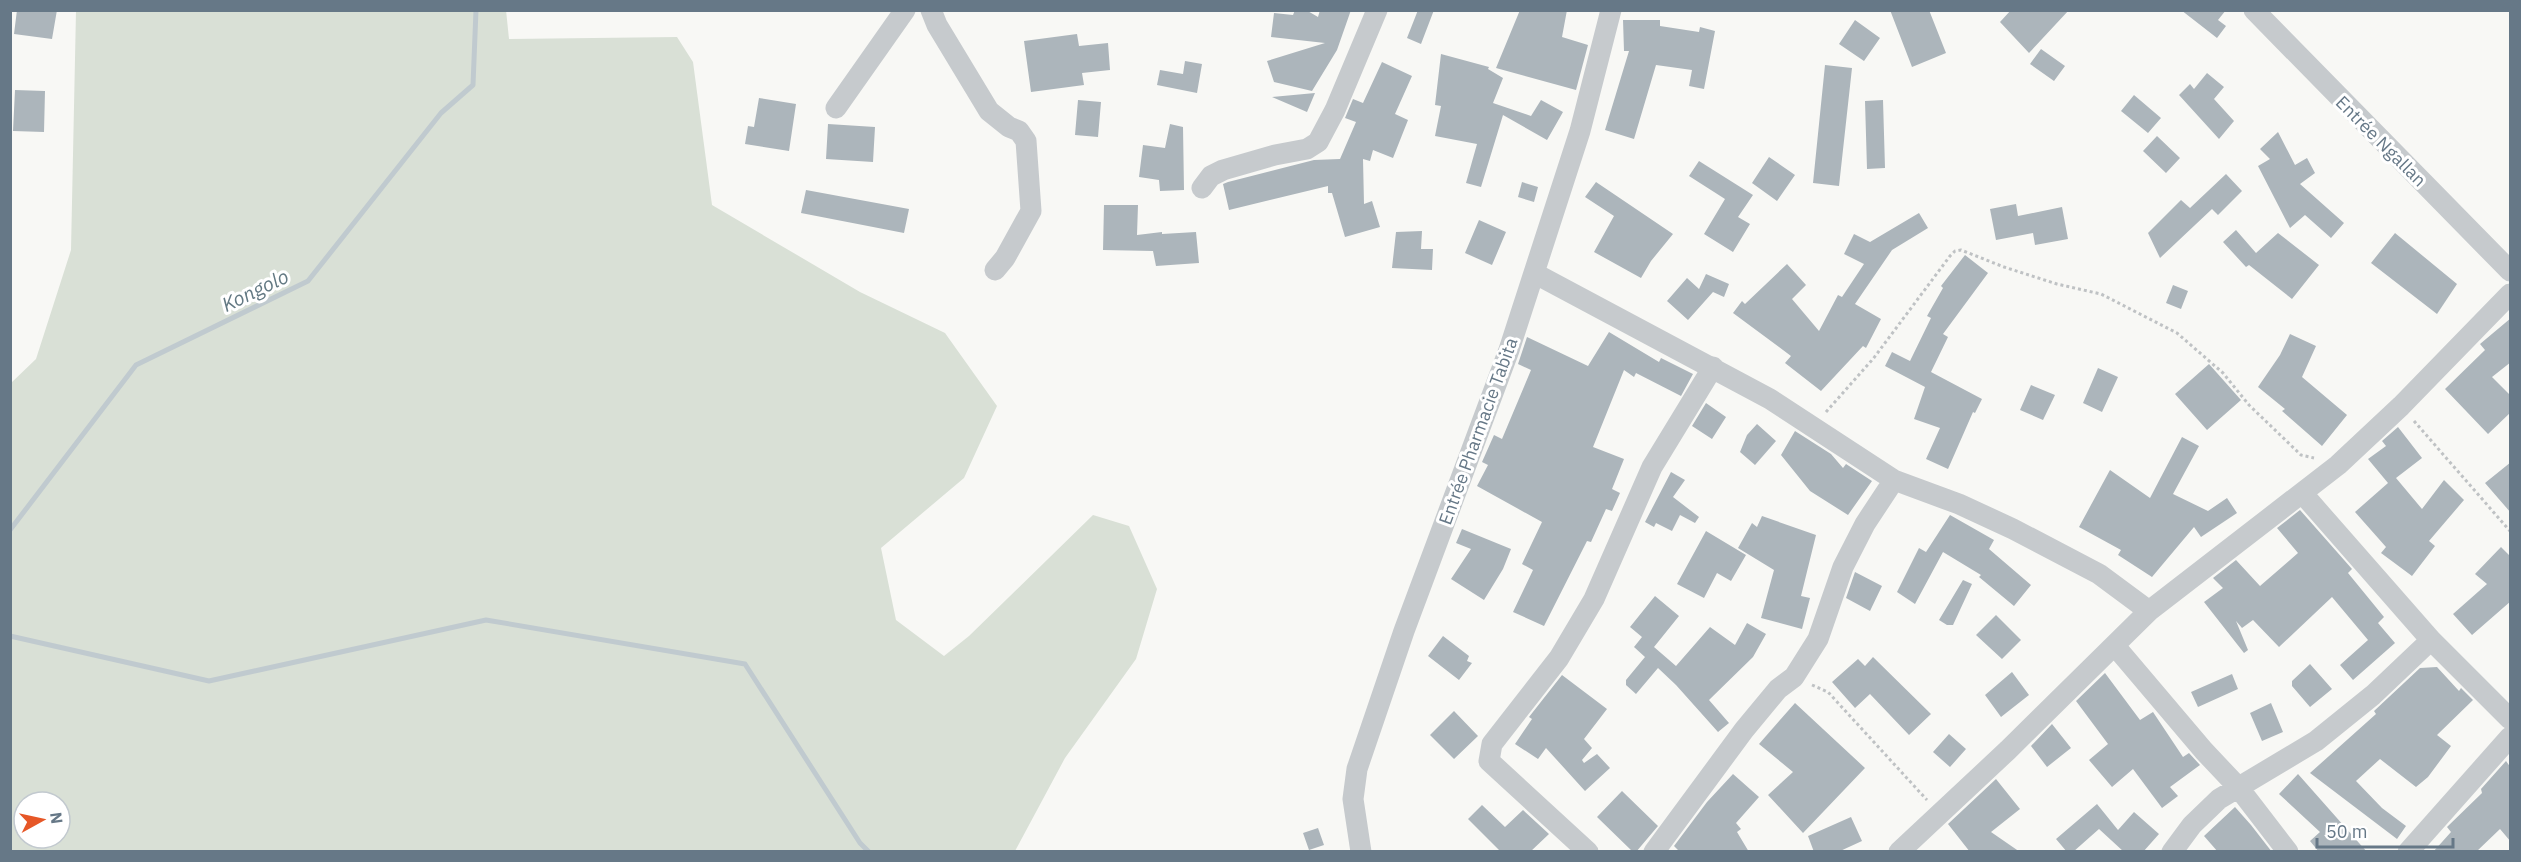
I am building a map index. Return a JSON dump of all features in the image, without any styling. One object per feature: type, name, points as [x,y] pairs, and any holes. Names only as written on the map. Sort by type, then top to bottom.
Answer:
[{"type":"street","points":[[836,108],[905,10]]},
{"type":"street","points":[[931,10],[937,25],[989,111],[1009,127],[1019,131],[1026,141],[1031,211],[996,270]]},
{"type":"street","points":[[1202,188],[1211,176],[1223,170],[1275,155],[1307,150],[1318,142],[1335,110],[1377,10]]},
{"type":"street","name":"Entrée Pharmacie Tabita","points":[[1360,852],[1353,799],[1357,769],[1408,620],[1509,350],[1580,131],[1611,10]]},
{"type":"street","name":"Entrée Ngallan","points":[[2254,10],[2511,271]]},
{"type":"street","points":[[1534,273],[1770,399],[1894,480],[1959,504],[2099,574],[2149,611]]},
{"type":"street","points":[[1899,852],[1940,815],[2149,611],[2338,465],[2401,406],[2511,294]]},
{"type":"street","points":[[1588,852],[1489,761],[1489,752],[1492,744],[1558,658],[1594,599],[1652,467],[1713,367]]},
{"type":"street","points":[[1654,852],[1744,730],[1778,689],[1794,676],[1818,639],[1843,567],[1865,524],[1894,480]]},
{"type":"street","points":[[2303,494],[2431,640],[2511,719]]},
{"type":"street","points":[[2172,852],[2192,825],[2219,799],[2316,741],[2373,695],[2431,640]]},
{"type":"street","points":[[2115,646],[2204,751],[2238,787],[2288,852]]},
{"type":"street","points":[[2408,852],[2509,741]]},
{"type":"path","points":[[1813,427],[1873,359],[1950,256],[1955,251],[1961,250],[2057,284],[2102,294],[2177,333],[2223,373],[2249,405],[2301,455],[2338,465]]},
{"type":"path","points":[[2401,406],[2511,531]]},
{"type":"path","points":[[1794,676],[1828,692],[1940,815]]},
{"type":"shaded area","points":[[506,10],[509,39],[677,37],[693,62],[712,205],[860,292],[945,333],[997,406],[964,478],[881,548],[896,620],[944,656],[969,636],[1093,515],[1129,526],[1157,589],[1136,659],[1065,758],[1015,851],[11,851],[11,383],[36,359],[71,250],[76,11]]},
{"type":"building","points":[[17,10],[57,10],[52,39],[14,34]]},
{"type":"building","points":[[1295,10],[1306,10],[1318,17],[1320,10],[1351,10],[1337,50],[1312,91],[1274,82],[1267,61],[1325,43],[1271,37],[1274,13],[1293,15]]},
{"type":"building","points":[[1418,10],[1434,10],[1421,44],[1407,38]]},
{"type":"building","points":[[1520,10],[1567,10],[1562,37],[1588,45],[1576,90],[1496,68]]},
{"type":"building","points":[[1890,10],[1929,10],[1946,53],[1912,67]]},
{"type":"building","points":[[2011,10],[2069,10],[2029,53],[2000,22]]},
{"type":"building","points":[[2181,10],[2226,10],[2218,20],[2226,26],[2217,38]]},
{"type":"building","points":[[1623,20],[1660,20],[1660,26],[1699,32],[1700,27],[1715,31],[1704,89],[1689,86],[1692,70],[1656,65],[1634,139],[1605,130],[1629,51],[1624,51]]},
{"type":"building","points":[[1855,20],[1880,38],[1864,61],[1839,44]]},
{"type":"building","points":[[1077,34],[1079,46],[1108,43],[1110,70],[1082,73],[1084,85],[1031,92],[1024,41]]},
{"type":"building","points":[[2041,49],[2065,66],[2054,81],[2030,64]]},
{"type":"building","points":[[1441,54],[1489,67],[1488,69],[1503,78],[1493,103],[1531,116],[1541,100],[1563,112],[1547,140],[1503,115],[1481,187],[1466,183],[1477,144],[1435,136],[1441,106],[1435,105]]},
{"type":"building","points":[[1185,61],[1202,64],[1197,93],[1157,85],[1160,70],[1183,74]]},
{"type":"building","points":[[1382,62],[1412,76],[1395,114],[1408,120],[1393,158],[1373,150],[1370,161],[1363,159],[1364,204],[1372,201],[1380,227],[1345,237],[1332,193],[1328,193],[1328,186],[1229,210],[1223,184],[1314,160],[1340,159],[1356,122],[1345,118],[1353,99],[1363,103]]},
{"type":"building","points":[[1825,65],[1852,68],[1839,186],[1813,183]]},
{"type":"building","points":[[2207,73],[2224,87],[2214,99],[2234,121],[2219,139],[2179,95],[2190,84],[2194,89]]},
{"type":"building","points":[[15,90],[45,91],[44,132],[13,131]]},
{"type":"building","points":[[1315,93],[1307,112],[1272,97]]},
{"type":"building","points":[[2134,95],[2161,118],[2148,133],[2121,111]]},
{"type":"building","points":[[759,98],[796,104],[789,151],[745,144],[748,126],[754,127]]},
{"type":"building","points":[[1078,100],[1101,102],[1098,137],[1075,135]]},
{"type":"building","points":[[1883,100],[1885,168],[1867,169],[1865,101]]},
{"type":"building","points":[[828,124],[875,127],[873,162],[826,159]]},
{"type":"building","points":[[1170,124],[1183,127],[1184,190],[1160,191],[1159,180],[1139,177],[1143,145],[1165,148]]},
{"type":"building","points":[[2278,132],[2295,165],[2307,158],[2315,173],[2300,184],[2344,223],[2331,238],[2305,215],[2290,228],[2258,166],[2270,159],[2260,149]]},
{"type":"building","points":[[2157,136],[2180,158],[2166,173],[2143,151]]},
{"type":"building","points":[[1769,157],[1795,175],[1777,201],[1752,183]]},
{"type":"building","points":[[1699,161],[1753,195],[1738,217],[1750,224],[1733,252],[1704,234],[1725,199],[1689,176]]},
{"type":"building","points":[[2226,174],[2242,191],[2218,215],[2212,209],[2160,258],[2148,233],[2181,200],[2190,208]]},
{"type":"building","points":[[1522,182],[1538,187],[1534,202],[1518,197]]},
{"type":"building","points":[[1596,182],[1673,234],[1651,261],[1641,278],[1594,252],[1614,216],[1585,197]]},
{"type":"building","points":[[806,190],[909,209],[904,233],[801,213]]},
{"type":"building","points":[[2016,204],[2018,216],[2062,207],[2068,239],[2035,245],[2033,233],[1996,240],[1990,209]]},
{"type":"building","points":[[1104,205],[1138,205],[1137,235],[1196,232],[1199,263],[1156,266],[1153,251],[1103,250]]},
{"type":"building","points":[[1919,213],[1928,228],[1892,250],[1855,304],[1881,319],[1866,348],[1863,346],[1821,391],[1785,363],[1791,356],[1733,313],[1742,301],[1745,304],[1787,264],[1806,285],[1792,299],[1819,331],[1838,295],[1842,297],[1864,264],[1844,254],[1854,234],[1870,242]]},
{"type":"building","points":[[1479,220],[1506,232],[1492,265],[1465,253]]},
{"type":"building","points":[[2236,230],[2256,253],[2278,233],[2319,265],[2292,299],[2249,265],[2246,267],[2223,242]]},
{"type":"building","points":[[1422,231],[1421,249],[1433,249],[1432,270],[1392,268],[1396,232]]},
{"type":"building","points":[[2395,233],[2457,284],[2437,314],[2371,263]]},
{"type":"building","points":[[1965,255],[1988,273],[1943,334],[1948,337],[1931,372],[1982,399],[1975,413],[1973,412],[1948,469],[1926,459],[1940,428],[1914,419],[1925,387],[1885,366],[1892,352],[1910,361],[1931,318],[1927,316],[1943,288],[1941,286]]},
{"type":"building","points":[[1706,274],[1729,284],[1724,297],[1713,292],[1688,320],[1667,301],[1687,278],[1699,289]]},
{"type":"building","points":[[2173,285],[2188,291],[2181,309],[2166,303]]},
{"type":"building","points":[[2511,318],[2511,362],[2492,377],[2511,396],[2511,412],[2488,434],[2445,389],[2485,350],[2480,344]]},
{"type":"building","points":[[1609,332],[1659,362],[1661,358],[1693,374],[1681,396],[1636,373],[1634,377],[1624,370],[1593,447],[1624,459],[1612,489],[1620,493],[1612,511],[1606,509],[1591,542],[1587,541],[1544,626],[1513,612],[1533,570],[1522,564],[1542,522],[1477,486],[1488,465],[1482,462],[1494,435],[1502,439],[1531,370],[1518,364],[1527,337],[1588,366]]},
{"type":"building","points":[[2290,334],[2316,346],[2302,377],[2347,415],[2322,446],[2282,411],[2285,409],[2258,387],[2280,355]]},
{"type":"building","points":[[2209,364],[2241,400],[2207,430],[2175,394]]},
{"type":"building","points":[[2098,368],[2118,377],[2102,412],[2083,403]]},
{"type":"building","points":[[2031,385],[2055,395],[2043,420],[2020,410]]},
{"type":"building","points":[[1706,403],[1726,417],[1712,439],[1692,426]]},
{"type":"building","points":[[1757,424],[1776,441],[1755,465],[1740,452],[1747,435]]},
{"type":"building","points":[[2398,427],[2422,458],[2396,478],[2422,509],[2444,480],[2464,500],[2429,541],[2435,546],[2412,576],[2381,553],[2386,547],[2355,512],[2388,483],[2368,459],[2386,446],[2382,441]]},
{"type":"building","points":[[1795,431],[1831,454],[1843,468],[1846,464],[1872,481],[1848,515],[1810,491],[1781,455]]},
{"type":"building","points":[[2182,437],[2199,446],[2173,494],[2208,511],[2227,498],[2237,513],[2201,537],[2194,527],[2152,577],[2118,555],[2121,550],[2079,527],[2110,470],[2150,498]]},
{"type":"building","points":[[2511,462],[2511,513],[2485,483]]},
{"type":"building","points":[[1671,472],[1685,480],[1673,497],[1699,517],[1695,523],[1680,515],[1672,531],[1656,523],[1654,527],[1645,522]]},
{"type":"building","points":[[2300,510],[2352,569],[2348,573],[2384,617],[2378,623],[2395,643],[2353,680],[2340,665],[2368,640],[2332,597],[2279,647],[2253,620],[2242,628],[2236,621],[2248,650],[2244,653],[2204,602],[2223,588],[2213,578],[2236,560],[2260,586],[2298,553],[2277,528]]},
{"type":"building","points":[[1950,515],[1994,540],[1989,549],[2031,585],[2014,606],[1979,577],[1981,575],[1943,552],[1915,604],[1897,592],[1919,548],[1926,552]]},
{"type":"building","points":[[1762,516],[1816,535],[1801,596],[1810,598],[1802,629],[1761,618],[1774,570],[1738,548],[1752,523],[1757,527]]},
{"type":"building","points":[[1462,529],[1511,549],[1503,569],[1484,600],[1451,579],[1471,549],[1456,543]]},
{"type":"building","points":[[1706,531],[1746,555],[1731,581],[1717,573],[1704,598],[1677,584]]},
{"type":"building","points":[[2501,547],[2511,557],[2511,601],[2472,635],[2453,614],[2487,584],[2475,574]]},
{"type":"building","points":[[1855,572],[1882,586],[1870,611],[1846,598]]},
{"type":"building","points":[[1963,580],[1972,584],[1953,625],[1947,625],[1939,620]]},
{"type":"building","points":[[1655,596],[1679,616],[1654,647],[1676,666],[1710,627],[1735,645],[1747,623],[1766,634],[1753,657],[1709,700],[1729,723],[1718,732],[1658,668],[1636,694],[1626,685],[1626,680],[1645,657],[1634,647],[1642,637],[1630,627]]},
{"type":"building","points":[[1996,615],[2021,640],[2002,659],[1976,635]]},
{"type":"building","points":[[1443,636],[1469,656],[1467,661],[1472,663],[1459,680],[1428,656]]},
{"type":"building","points":[[1873,657],[1931,714],[1909,735],[1870,694],[1855,708],[1832,682],[1858,659],[1865,666]]},
{"type":"building","points":[[2310,664],[2332,689],[2310,707],[2292,686],[2292,681]]},
{"type":"building","points":[[2437,667],[2459,691],[2461,688],[2473,700],[2437,735],[2451,746],[2428,777],[2416,787],[2380,759],[2356,781],[2382,808],[2406,826],[2397,839],[2310,773],[2376,714],[2374,711],[2420,668]]},
{"type":"building","points":[[2012,672],[2029,695],[2001,717],[1985,695]]},
{"type":"building","points":[[2105,673],[2140,720],[2153,712],[2183,757],[2189,753],[2200,765],[2170,787],[2178,796],[2162,808],[2133,769],[2112,787],[2089,760],[2108,744],[2076,701]]},
{"type":"building","points":[[2232,674],[2238,689],[2198,707],[2191,692]]},
{"type":"building","points":[[1562,675],[1607,709],[1584,739],[1592,748],[1582,760],[1584,763],[1597,754],[1610,768],[1585,791],[1546,748],[1538,759],[1515,744],[1532,719],[1529,717]]},
{"type":"building","points":[[1795,703],[1865,768],[1803,833],[1768,795],[1793,772],[1759,744]]},
{"type":"building","points":[[2271,703],[2283,732],[2262,741],[2250,713]]},
{"type":"building","points":[[1454,711],[1478,736],[1454,759],[1430,735]]},
{"type":"building","points":[[2052,724],[2071,748],[2047,767],[2031,746]]},
{"type":"building","points":[[1949,734],[1966,749],[1950,767],[1933,752]]},
{"type":"building","points":[[2506,761],[2511,768],[2511,842],[2500,829],[2476,852],[2433,852],[2451,832],[2447,827],[2482,793],[2481,789]]},
{"type":"building","points":[[1733,774],[1759,797],[1736,823],[1741,829],[1737,832],[1749,852],[1680,852],[1674,846],[1707,802]]},
{"type":"building","points":[[2298,774],[2367,852],[2319,852],[2310,841],[2320,832],[2279,794]]},
{"type":"building","points":[[1996,779],[2020,809],[1991,832],[2020,852],[1970,852],[1948,824]]},
{"type":"building","points":[[1622,791],[1658,826],[1636,852],[1633,852],[1597,817]]},
{"type":"building","points":[[2097,804],[2118,830],[2134,812],[2159,834],[2143,852],[2124,852],[2099,829],[2073,852],[2067,852],[2056,839]]},
{"type":"building","points":[[1482,805],[1505,827],[1523,810],[1549,834],[1530,852],[1501,852],[1468,819]]},
{"type":"building","points":[[2235,807],[2272,852],[2218,852],[2204,836]]},
{"type":"building","points":[[1851,817],[1862,841],[1838,852],[1814,852],[1808,836]]},
{"type":"building","points":[[1318,828],[1324,845],[1309,850],[1303,833]]},
{"type":"waterway","name":"Kongolo","points":[[10,530],[136,365],[308,281],[441,113],[473,85],[476,10]]},
{"type":"waterway","points":[[10,636],[209,681],[486,620],[745,664],[860,843],[869,852]]}]
